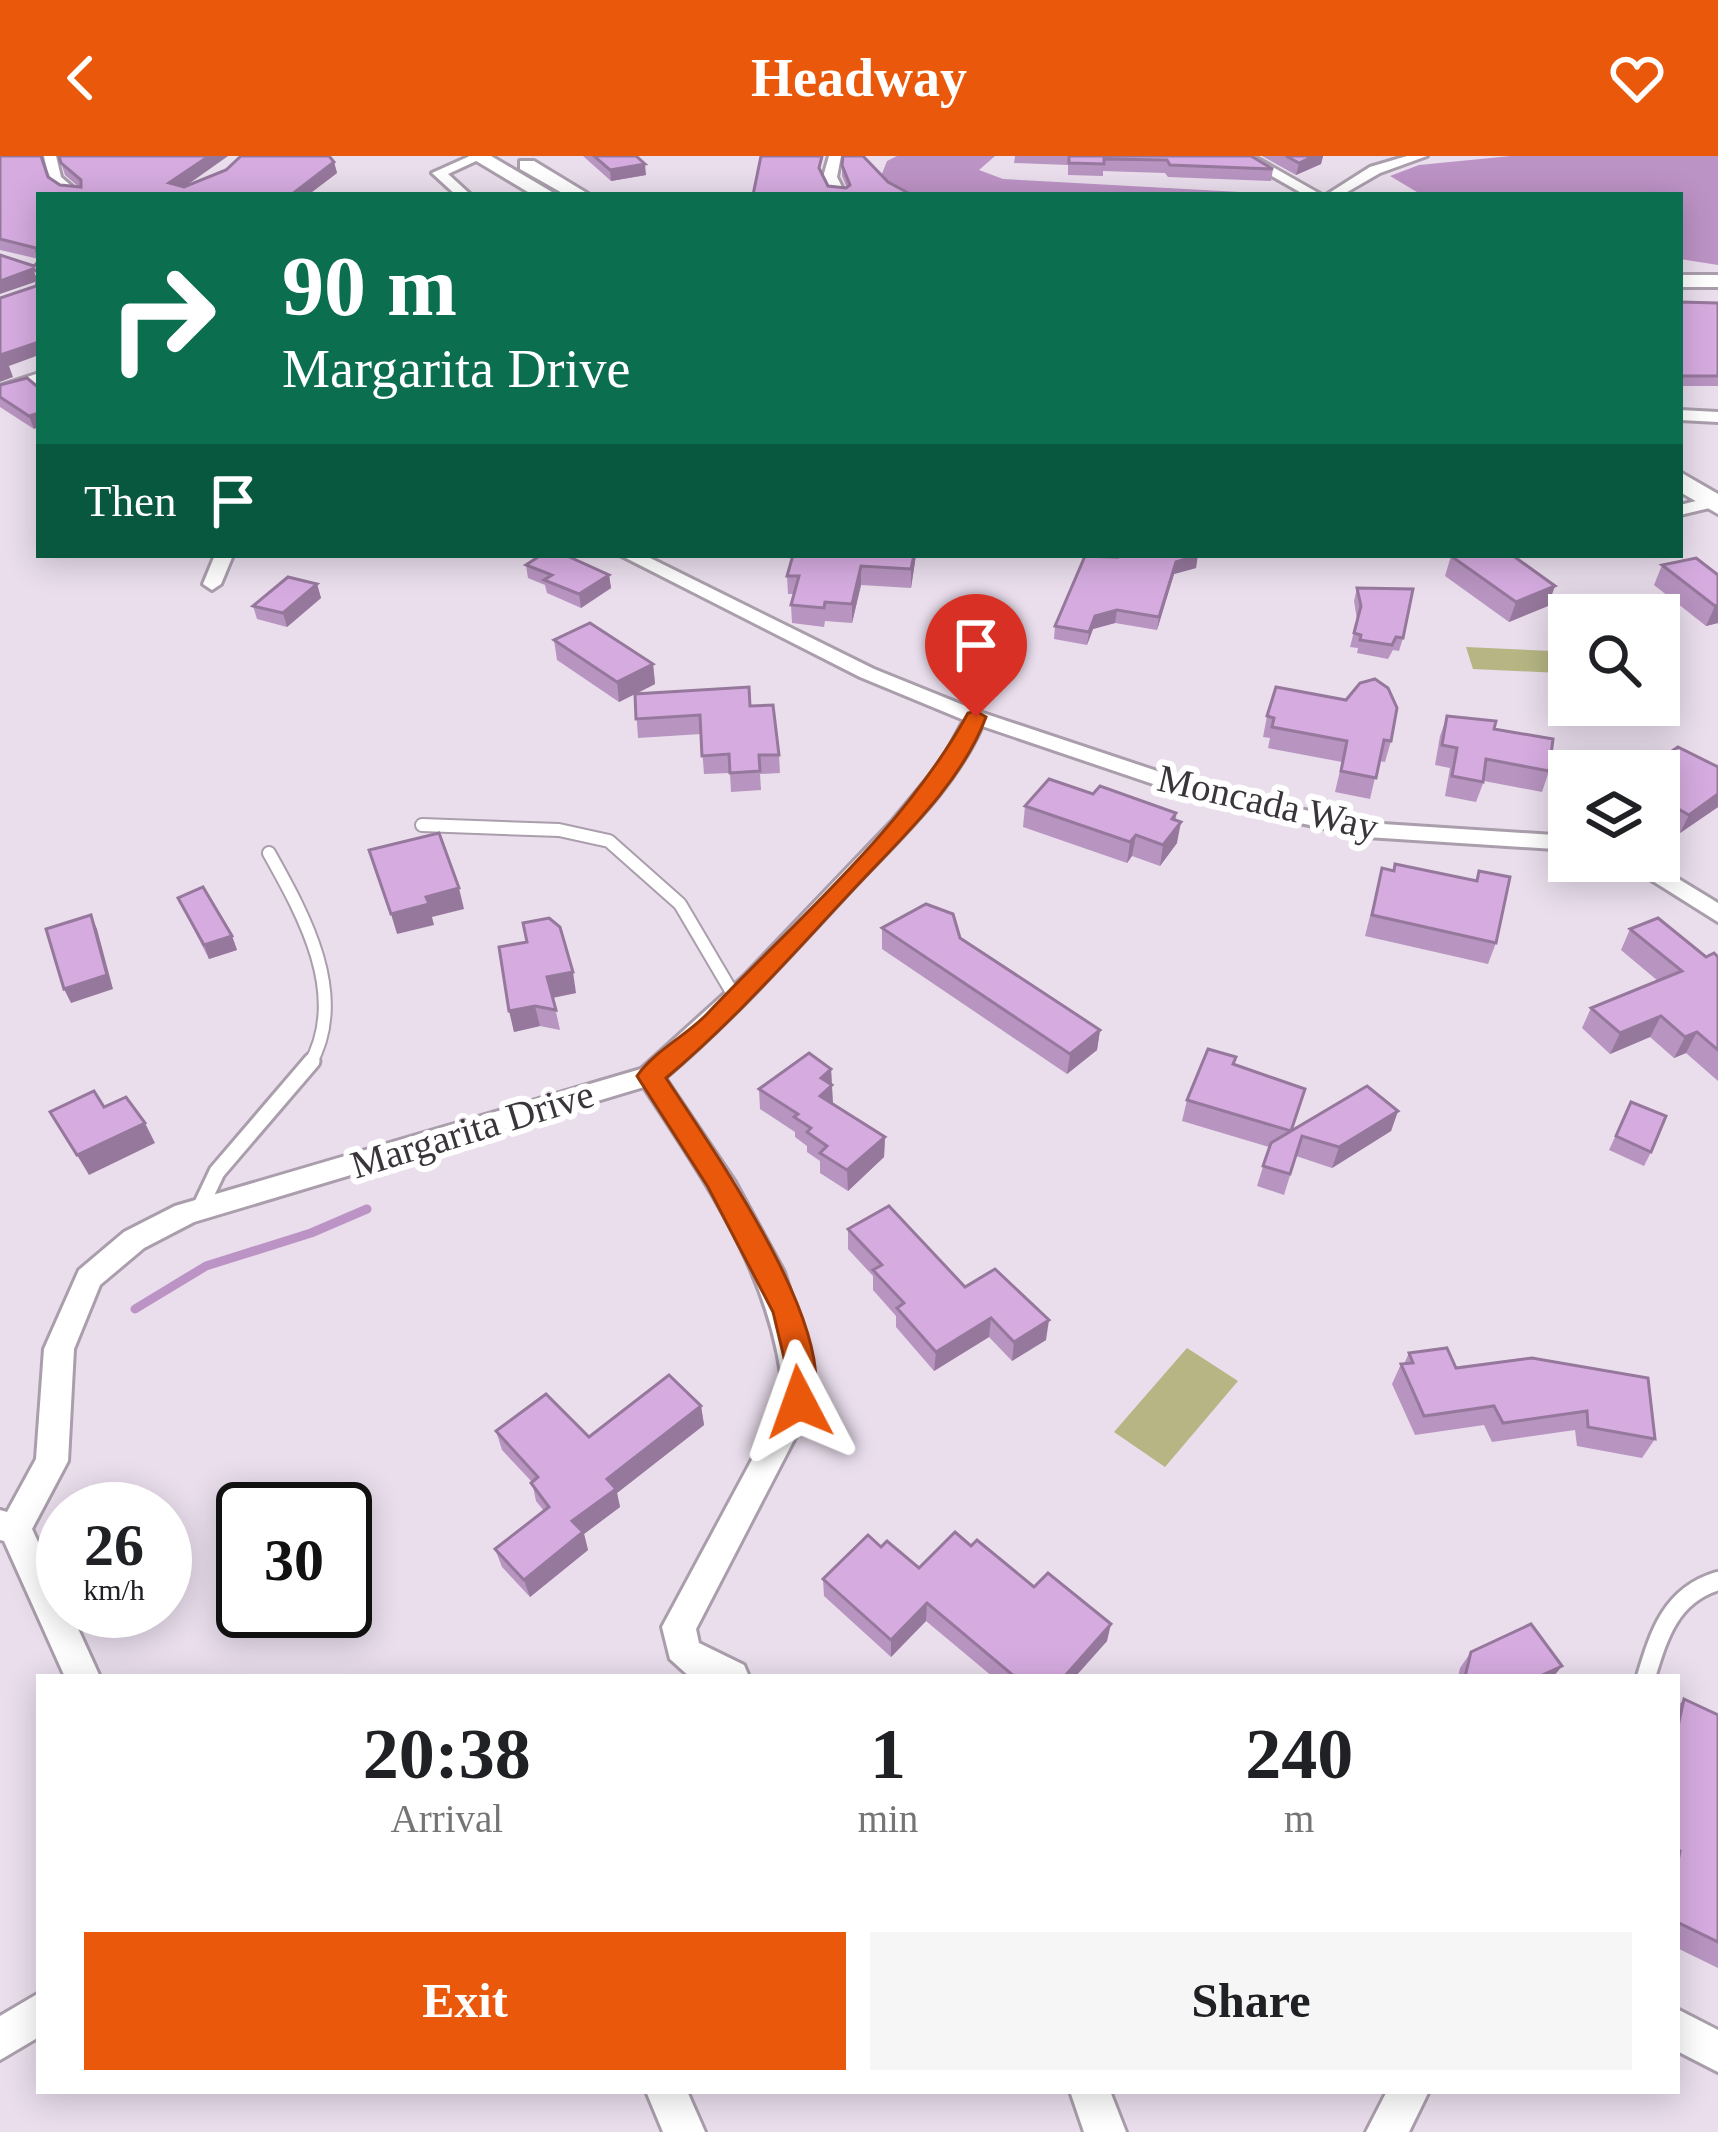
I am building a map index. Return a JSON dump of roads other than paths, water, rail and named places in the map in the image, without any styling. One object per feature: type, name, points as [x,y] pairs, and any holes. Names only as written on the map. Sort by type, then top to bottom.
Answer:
[{"type":"main road","points":[[479,156],[542,192]]},
{"type":"main road","points":[[512,156],[575,192]]},
{"type":"main road","points":[[1683,281],[1718,281]]},
{"type":"main road","points":[[1683,293],[1718,294]]},
{"type":"main road","points":[[1683,482],[1715,504]]},
{"type":"street","points":[[50,156],[55,179],[71,192]]},
{"type":"street","points":[[461,192],[440,173],[479,156]]},
{"type":"street","points":[[835,156],[830,177],[838,192]]},
{"type":"street","points":[[1244,156],[1310,192]]},
{"type":"street","points":[[1338,192],[1375,170],[1421,156]]},
{"type":"street","points":[[0,391],[36,379]]},
{"type":"street","points":[[1683,416],[1718,417]]},
{"type":"street","points":[[1683,509],[1715,504]]},
{"type":"street","points":[[212,584],[223,558]]},
{"type":"street","points":[[635,558],[867,673],[976,717]]},
{"type":"street","name":"Moncada Way","points":[[976,717],[1218,799],[1367,830],[1548,842]]},
{"type":"street","name":"Margarita Drive","points":[[8,1526],[52,1461],[58,1348],[88,1278],[134,1240],[199,1210],[650,1076],[736,999],[913,812],[968,739],[976,717]]},
{"type":"street","points":[[1666,882],[1718,914]]},
{"type":"street","points":[[650,1076],[719,1181],[788,1311],[800,1362],[799,1402],[679,1627],[678,1642],[685,1655],[726,1674]]},
{"type":"street","points":[[8,1526],[81,1674]]},
{"type":"street","points":[[0,2040],[36,2015]]},
{"type":"street","points":[[1680,2031],[1718,2053]]},
{"type":"street","points":[[667,2094],[684,2132]]},
{"type":"street","points":[[1091,2094],[1105,2132]]},
{"type":"street","points":[[1387,2132],[1407,2094]]},
{"type":"lane","points":[[422,825],[559,830],[609,841],[680,904],[736,999]]},
{"type":"lane","points":[[199,1210],[210,1177],[300,1082],[324,1030],[321,982],[300,909],[268,853]]},
{"type":"lane","points":[[1647,1674],[1659,1630],[1676,1604],[1700,1585],[1718,1581]]},
{"type":"waterway","points":[[135,1309],[206,1266],[311,1233],[367,1209]]}]
